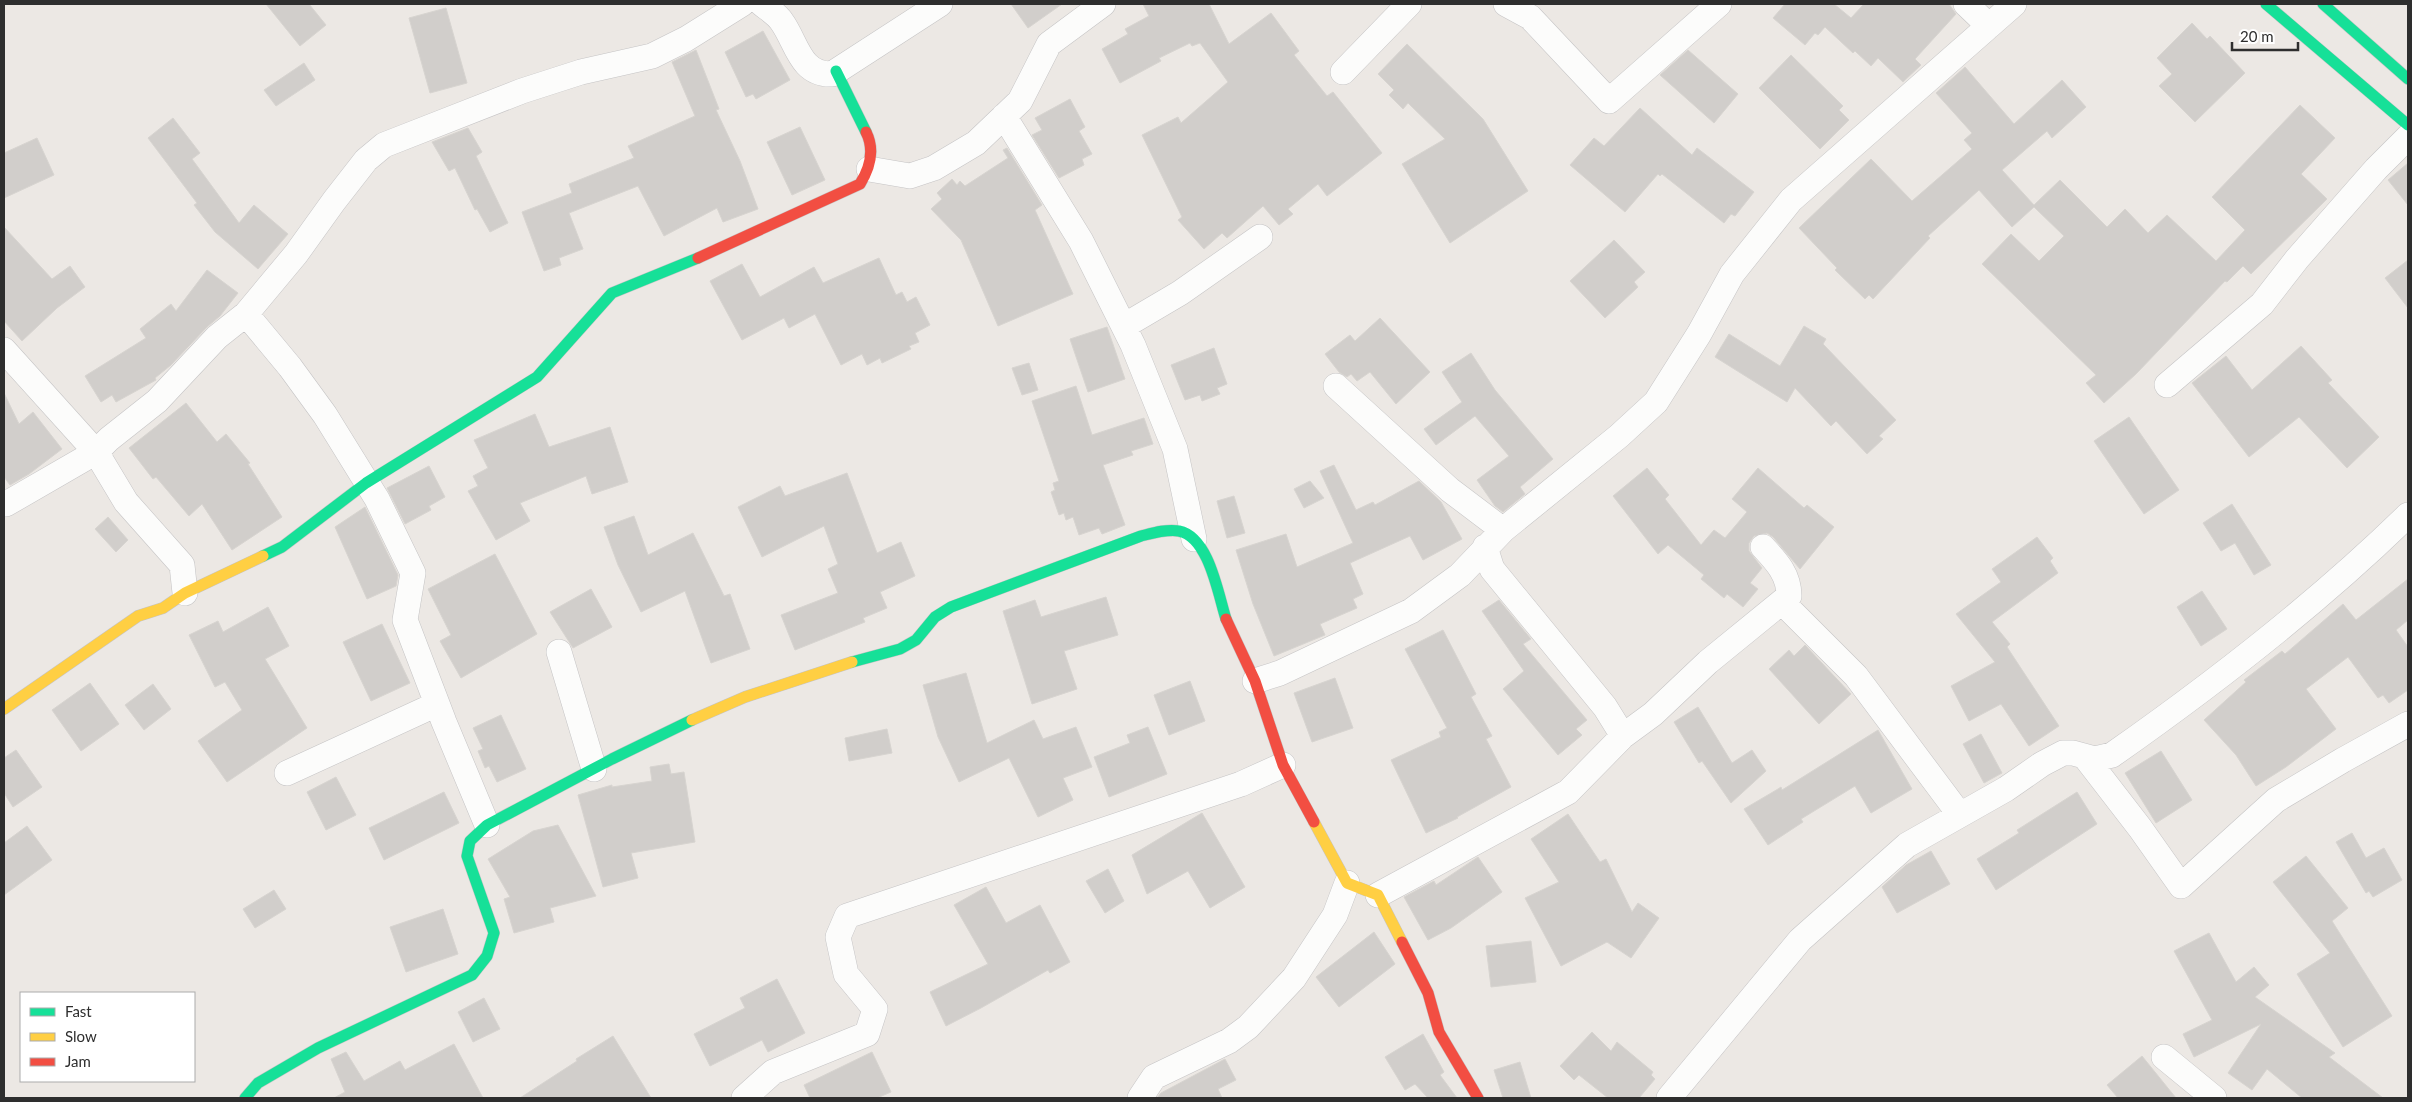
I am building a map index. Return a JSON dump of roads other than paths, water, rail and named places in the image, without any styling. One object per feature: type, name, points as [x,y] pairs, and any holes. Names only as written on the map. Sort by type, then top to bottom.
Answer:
[{"type":"street","points":[[4,504],[96,452],[109,439],[157,401],[217,337],[246,314],[296,254],[366,160],[384,145],[522,91],[581,72],[652,56],[686,39],[742,4]]},
{"type":"street","points":[[762,4],[782,20],[802,60],[811,69],[822,74],[836,71],[940,4]]},
{"type":"street","points":[[869,169],[910,176],[934,168],[976,143],[1020,101],[1050,44],[1103,4]]},
{"type":"street","points":[[1343,72],[1409,4]]},
{"type":"street","points":[[1506,4],[1530,17],[1609,101],[1720,4]]},
{"type":"street","points":[[1966,4],[1989,26]]},
{"type":"street","points":[[1255,681],[1280,673],[1411,611],[1460,574],[1503,530],[1619,436],[1656,402],[1699,334],[1732,274],[1791,200],[2014,4]]},
{"type":"street","points":[[2266,4],[2408,124]]},
{"type":"street","points":[[2323,4],[2408,79]]},
{"type":"street","points":[[4,709],[138,616],[160,610],[178,600],[185,593],[282,547],[366,483],[537,377],[612,293],[658,276],[860,184],[869,169],[871,142],[836,71]]},
{"type":"street","points":[[1004,116],[1081,241],[1124,326],[1175,449],[1194,539]]},
{"type":"street","points":[[2167,385],[2262,304],[2297,258],[2376,169],[2408,137]]},
{"type":"street","points":[[1124,326],[1180,293],[1260,237]]},
{"type":"street","points":[[246,314],[290,367],[325,415],[377,499],[413,573],[405,620],[487,825]]},
{"type":"street","points":[[4,350],[96,452],[126,502],[182,565],[185,593]]},
{"type":"street","points":[[1336,386],[1450,490],[1503,530]]},
{"type":"street","points":[[1669,1098],[1800,940],[1907,845],[2063,753],[2073,753],[2095,759],[2112,755],[2202,692],[2343,576],[2408,515]]},
{"type":"street","points":[[245,1098],[258,1083],[318,1048],[472,974],[486,961],[493,942],[494,933],[467,856],[470,842],[487,825],[594,769],[745,697],[861,659],[900,649],[916,640],[935,617],[950,607],[1141,536],[1161,531],[1180,531],[1194,539],[1205,552],[1227,621],[1255,681],[1283,765],[1347,883],[1378,895],[1428,992],[1439,1032],[1478,1098]]},
{"type":"street","points":[[1378,895],[1568,792],[1623,736],[1653,714],[1708,662],[1789,596],[1789,584],[1779,564],[1763,547]]},
{"type":"street","points":[[1486,548],[1492,570],[1605,707],[1623,736]]},
{"type":"street","points":[[1782,602],[1856,676],[1960,815]]},
{"type":"street","points":[[559,652],[594,769]]},
{"type":"street","points":[[287,773],[437,704]]},
{"type":"street","points":[[2086,758],[2140,828],[2181,886],[2276,800],[2342,760],[2408,724]]},
{"type":"street","points":[[744,1098],[773,1072],[867,1034],[875,1009],[846,974],[838,937],[847,916],[1242,784],[1283,765]]},
{"type":"street","points":[[1140,1098],[1154,1077],[1229,1041],[1248,1027],[1294,978],[1335,915],[1347,883]]},
{"type":"street","points":[[2164,1057],[2214,1098]]}]
